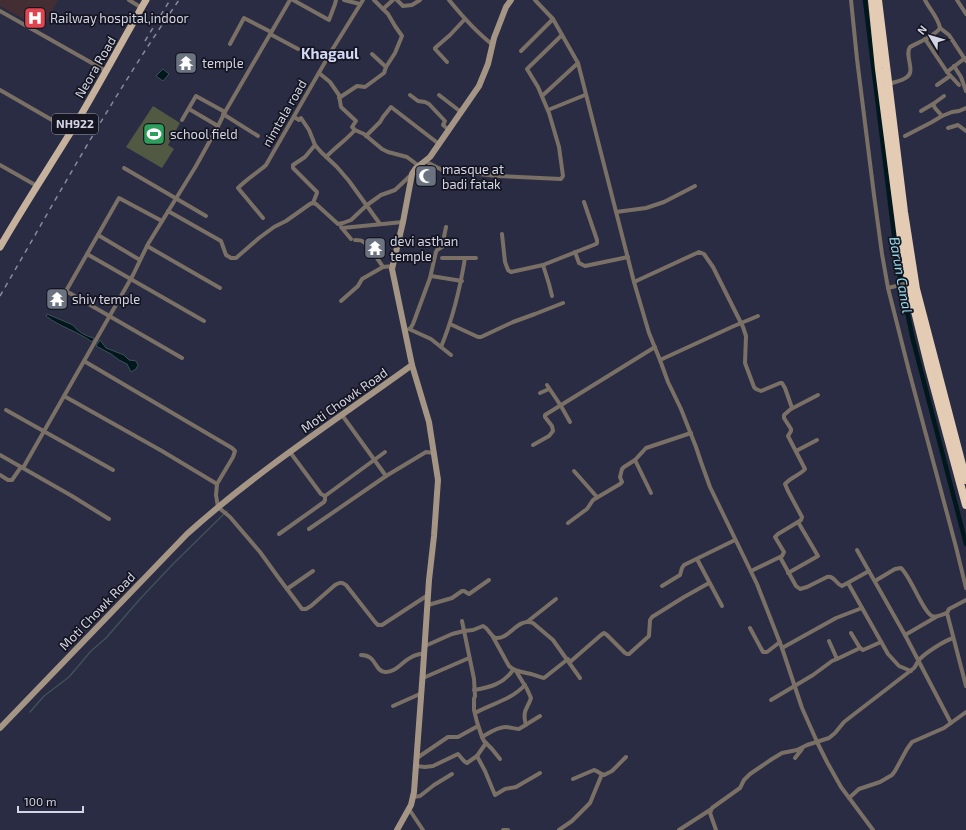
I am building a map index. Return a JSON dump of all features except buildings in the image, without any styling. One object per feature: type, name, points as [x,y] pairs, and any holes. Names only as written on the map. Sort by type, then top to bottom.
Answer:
[{"type":"highway","points":[[872,0],[879,69],[906,284],[966,505]]},
{"type":"highway","points":[[878,0],[904,212],[916,289],[966,480]]},
{"type":"main road","name":"Neora Road","points":[[0,247],[106,71],[146,0]]},
{"type":"street","points":[[129,0],[142,8]]},
{"type":"street","points":[[0,476],[8,480],[12,480],[22,467],[44,431],[131,279],[147,246],[196,166],[224,113],[290,0]]},
{"type":"street","points":[[294,0],[329,20],[336,0]]},
{"type":"street","points":[[344,0],[362,2]]},
{"type":"street","points":[[339,98],[357,86],[365,87],[384,73],[402,36],[388,14],[374,0]]},
{"type":"street","points":[[383,9],[393,0]]},
{"type":"street","points":[[397,0],[403,6],[412,5],[420,0]]},
{"type":"street","points":[[449,0],[480,35],[492,45]]},
{"type":"street","points":[[338,224],[351,220],[367,205],[381,195],[395,190],[412,174],[416,168],[430,157],[479,86],[488,64],[492,45],[506,7],[511,0]]},
{"type":"street","points":[[534,0],[553,19],[578,63],[634,282],[649,333],[668,382],[691,433],[710,487],[759,589],[780,642],[802,708],[817,742],[835,778],[873,830]]},
{"type":"street","points":[[851,0],[882,254],[909,371],[966,588]]},
{"type":"street","points":[[925,0],[937,19],[940,28],[949,35],[965,59],[947,72]]},
{"type":"street","points":[[957,0],[966,14]]},
{"type":"street","name":"nimtala road","points":[[263,218],[238,188],[266,164],[362,2]]},
{"type":"street","points":[[0,11],[106,71]]},
{"type":"street","points":[[230,44],[244,18],[298,49]]},
{"type":"street","points":[[447,62],[435,48],[465,19]]},
{"type":"street","points":[[521,52],[553,19]]},
{"type":"street","points":[[888,84],[908,77],[910,67],[908,49],[938,31],[940,28]]},
{"type":"street","points":[[425,161],[442,170],[497,176],[561,179],[563,176],[559,147],[548,110],[527,69],[562,35]]},
{"type":"street","points":[[925,39],[947,72],[959,85]]},
{"type":"street","points":[[372,54],[386,67]]},
{"type":"street","points":[[542,96],[578,63]]},
{"type":"street","points":[[954,66],[961,77],[966,91]]},
{"type":"street","points":[[319,73],[330,82],[339,98],[341,107],[356,122],[352,127],[355,130],[366,136],[382,149],[407,157],[419,166]]},
{"type":"street","points":[[937,84],[950,76]]},
{"type":"street","points":[[0,90],[71,130]]},
{"type":"street","points":[[410,95],[418,101],[429,104],[445,121],[443,125],[449,130]]},
{"type":"street","points":[[439,95],[461,112]]},
{"type":"street","points":[[548,110],[585,95]]},
{"type":"street","points":[[182,120],[196,96],[258,136]]},
{"type":"street","points":[[921,110],[944,96]]},
{"type":"street","points":[[933,104],[942,116]]},
{"type":"street","points":[[366,136],[380,122],[391,107],[439,144]]},
{"type":"street","points":[[905,136],[942,116],[966,108]]},
{"type":"street","points":[[189,109],[218,126]]},
{"type":"street","points":[[294,117],[299,120],[301,118],[309,130],[315,145],[349,181],[380,224]]},
{"type":"street","points":[[948,128],[958,125],[966,131]]},
{"type":"street","points":[[326,157],[355,130]]},
{"type":"street","points":[[168,211],[221,241],[226,255],[231,258],[236,258],[264,234],[313,203],[317,192],[292,168],[293,165],[305,157],[315,145]]},
{"type":"street","points":[[0,165],[37,186]]},
{"type":"street","points":[[124,168],[206,216]]},
{"type":"street","points":[[397,830],[409,809],[413,797],[438,480],[429,422],[412,365],[407,329],[392,269],[412,174]]},
{"type":"street","points":[[616,212],[646,208],[664,202],[695,186]]},
{"type":"street","points":[[162,221],[119,198],[66,291],[182,358]]},
{"type":"street","points":[[502,234],[505,262],[508,270],[512,272],[543,265],[596,244],[597,240],[584,202]]},
{"type":"street","points":[[313,203],[338,224],[353,240],[361,240],[364,242],[383,267]]},
{"type":"street","points":[[342,228],[403,222]]},
{"type":"street","points":[[407,329],[413,324],[431,276],[436,252],[442,247],[446,227]]},
{"type":"street","points":[[98,235],[140,260]]},
{"type":"street","points":[[147,246],[220,288]]},
{"type":"street","points":[[575,252],[579,262],[584,266],[628,257]]},
{"type":"street","points":[[634,282],[699,252],[704,254],[741,323],[746,336],[746,363],[754,386],[756,389],[761,391],[778,383],[782,384],[790,401],[792,408],[791,410]]},
{"type":"street","points":[[87,254],[204,321]]},
{"type":"street","points":[[442,258],[476,258]]},
{"type":"street","points":[[441,347],[450,324],[462,281],[465,258]]},
{"type":"street","points":[[543,265],[550,284],[552,296]]},
{"type":"street","points":[[340,301],[358,286],[362,279],[383,267],[393,266]]},
{"type":"street","points":[[431,276],[462,281]]},
{"type":"street","points":[[890,288],[906,284]]},
{"type":"street","points":[[450,324],[481,337],[512,322],[563,303]]},
{"type":"street","points":[[660,360],[758,316]]},
{"type":"street","points":[[407,329],[431,339],[451,355]]},
{"type":"street","points":[[532,445],[549,436],[553,432],[554,429],[545,416],[655,347]]},
{"type":"street","points":[[84,361],[232,448],[234,451],[234,457],[217,484],[216,495],[218,507],[230,517],[260,552],[302,609],[306,609],[335,584],[342,583],[346,585],[375,622],[378,625],[382,625],[428,595]]},
{"type":"street","name":"Moti Chowk Road","points":[[0,728],[187,534],[218,507],[269,467],[412,365]]},
{"type":"street","points":[[540,393],[548,387],[570,422]]},
{"type":"street","points":[[751,571],[782,556],[784,552],[775,537],[801,520],[802,517],[788,491],[786,484],[789,480],[805,469],[788,436],[791,429],[784,418],[784,415],[818,395]]},
{"type":"street","points":[[64,396],[217,484]]},
{"type":"street","points":[[6,410],[113,470]]},
{"type":"street","points":[[342,415],[386,476]]},
{"type":"street","points":[[568,523],[587,509],[593,500],[622,482],[620,473],[622,469],[635,460],[646,448],[691,433]]},
{"type":"street","points":[[796,451],[817,440]]},
{"type":"street","points":[[290,452],[321,494],[325,496]]},
{"type":"street","points":[[279,534],[324,502],[325,496],[385,452]]},
{"type":"street","points":[[308,529],[386,476],[426,452],[434,453]]},
{"type":"street","points":[[0,455],[72,496],[108,519]]},
{"type":"street","points":[[635,460],[650,493]]},
{"type":"street","points":[[574,471],[597,498]]},
{"type":"street","points":[[788,573],[818,556],[798,522]]},
{"type":"street","points":[[662,586],[680,576],[684,566],[735,540]]},
{"type":"street","points":[[857,550],[905,635],[951,723]]},
{"type":"street","points":[[780,557],[796,586],[800,589],[830,576],[840,586],[842,586],[870,572]]},
{"type":"street","points":[[697,559],[722,606]]},
{"type":"street","points":[[875,581],[901,568],[908,577],[926,610],[931,616],[936,616]]},
{"type":"street","points":[[287,589],[313,571]]},
{"type":"street","points":[[428,605],[452,598],[462,591],[469,594],[489,580]]},
{"type":"street","points":[[514,670],[544,678],[569,661],[604,633],[625,653],[629,654],[649,636],[650,620],[652,617],[710,583]]},
{"type":"street","points":[[848,583],[888,654],[897,664],[911,671]]},
{"type":"street","points":[[492,637],[497,639],[500,638],[518,625],[527,622],[556,599]]},
{"type":"street","points":[[905,635],[936,616],[947,613],[949,610],[966,600]]},
{"type":"street","points":[[782,648],[836,618],[862,608]]},
{"type":"street","points":[[947,613],[966,686]]},
{"type":"street","points":[[462,621],[474,679],[475,713],[478,726],[482,737],[500,759]]},
{"type":"street","points":[[527,622],[533,623],[556,643],[580,678]]},
{"type":"street","points":[[425,646],[452,634],[473,630],[483,626],[487,628],[509,666],[514,670],[525,685],[531,698],[524,713],[526,725]]},
{"type":"street","points":[[750,628],[763,652],[767,652],[780,642]]},
{"type":"street","points":[[852,633],[860,648]]},
{"type":"street","points":[[679,830],[740,788],[744,780],[750,774],[772,759],[782,753],[797,750],[832,736],[853,714],[911,671],[918,660],[948,639],[953,638]]},
{"type":"street","points":[[828,640],[837,658]]},
{"type":"street","points":[[771,700],[837,658],[860,648],[863,650],[881,642]]},
{"type":"street","points":[[361,655],[368,656],[372,659],[382,671],[389,672],[411,657],[425,653]]},
{"type":"street","points":[[423,678],[469,658]]},
{"type":"street","points":[[474,690],[495,685],[505,679],[514,670]]},
{"type":"street","points":[[475,713],[512,695],[525,685]]},
{"type":"street","points":[[393,706],[422,693]]},
{"type":"street","points":[[849,798],[859,789],[880,782],[892,775],[912,742],[951,723],[966,712]]},
{"type":"street","points":[[482,737],[497,729],[506,727],[519,729],[540,716]]},
{"type":"street","points":[[416,758],[448,737],[458,737],[478,726]]},
{"type":"street","points":[[416,766],[433,766],[456,754],[460,755],[467,763],[477,756],[486,743]]},
{"type":"street","points":[[795,758],[804,746]]},
{"type":"street","points":[[477,756],[495,795],[505,789],[516,787],[540,773]]},
{"type":"street","points":[[573,779],[594,770],[597,770],[604,775],[607,774],[626,757]]},
{"type":"street","points":[[413,797],[420,796],[452,774]]},
{"type":"street","points":[[559,830],[572,821],[590,803],[602,774]]},
{"type":"street","points":[[409,809],[423,830]]},
{"type":"street","points":[[710,810],[716,830]]},
{"type":"street","points":[[503,830],[508,830]]},
{"type":"shaded area","name":"Railway hospital,indoor","points":[[0,0],[58,0],[42,29],[0,6]]},
{"type":"green space","name":"school field","points":[[153,106],[180,123],[168,145],[174,149],[162,168],[126,147]]},
{"type":"water","points":[[163,69],[169,74],[163,81],[156,76]]},
{"type":"water","points":[[47,314],[73,325],[77,330],[94,338],[92,342],[51,320],[46,316]]},
{"type":"water","points":[[100,340],[106,348],[124,355],[129,360],[136,361],[138,365],[136,369],[131,372],[127,364],[96,346]]},
{"type":"waterway","name":"Barun Canal","points":[[865,0],[898,267],[913,340],[966,544]]},
{"type":"waterway","points":[[30,712],[44,696],[69,677],[91,651],[106,638],[173,564],[227,511]]},
{"type":"railway","points":[[145,41],[170,0]]},
{"type":"railway","points":[[0,296],[131,72],[179,0]]},
{"type":"place","name":"Railway hospital,indoor","points":[[35,18]]},
{"type":"place","name":"temple","points":[[186,63]]},
{"type":"place","name":"school field","points":[[154,134]]},
{"type":"place","name":"masque at badi fatak","points":[[426,176]]},
{"type":"place","name":"devi asthan temple","points":[[375,248]]},
{"type":"place","name":"shiv temple","points":[[57,299]]},
{"type":"district","name":"Khagaul","points":[[330,54]]}]
